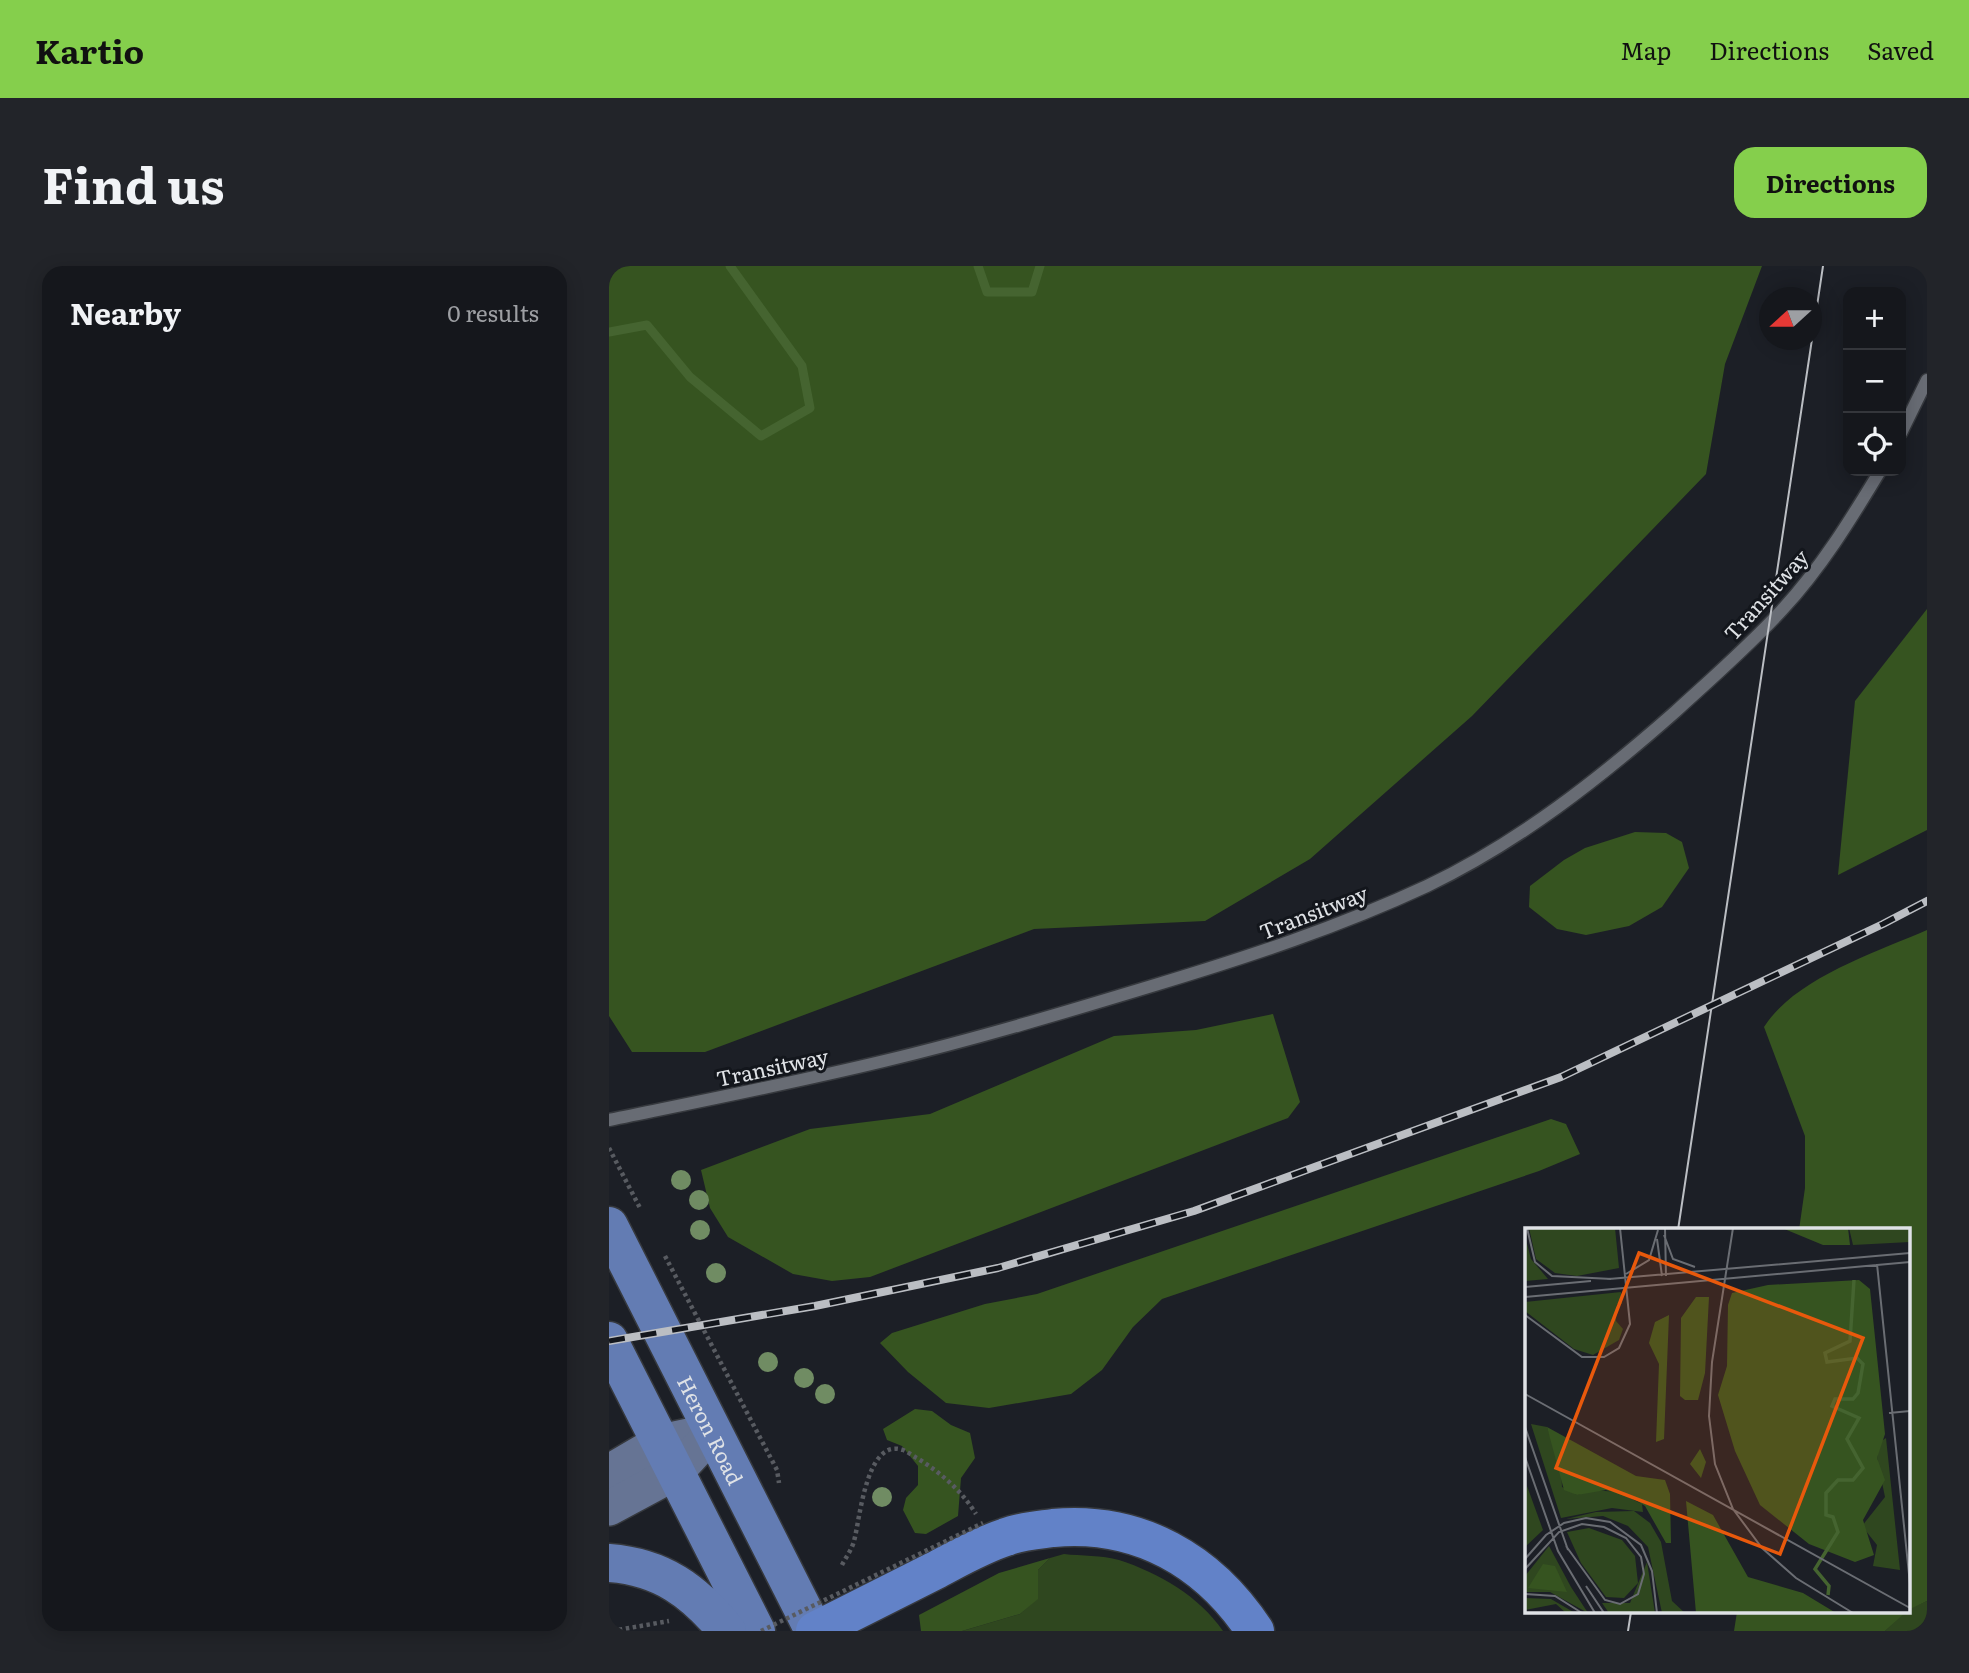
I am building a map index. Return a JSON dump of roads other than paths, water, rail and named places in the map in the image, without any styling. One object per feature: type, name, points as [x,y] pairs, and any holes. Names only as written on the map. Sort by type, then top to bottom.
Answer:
[{"type":"highway","points":[[814,1631],[980,1536],[1007,1536],[1071,1527],[1133,1535],[1161,1545],[1189,1561],[1216,1582],[1238,1606],[1255,1631]]},
{"type":"main road","name":"Heron Road","points":[[609,1226],[814,1631]]},
{"type":"main road","points":[[609,1341],[756,1631]]},
{"type":"main road","points":[[609,1508],[668,1457],[713,1432]]},
{"type":"main road","points":[[609,1472],[668,1457]]},
{"type":"main road","points":[[609,1563],[643,1568],[675,1583],[696,1597],[727,1631]]},
{"type":"lane","points":[[1906,423],[1927,380]]},
{"type":"lane","name":"Transitway","points":[[609,1120],[873,1063],[1053,1016],[1285,944],[1429,885],[1512,838],[1578,795],[1711,679],[1782,610],[1806,581],[1847,525],[1877,476]]},
{"type":"waterway","points":[[609,332],[647,325],[690,377],[761,436],[810,408],[802,366],[730,266]]},
{"type":"waterway","points":[[978,266],[987,292],[1032,292],[1040,266]]},
{"type":"tram line","points":[[1678,1228],[1823,266]]},
{"type":"tram line","points":[[1628,1631],[1631,1614]]},
{"type":"railway","points":[[609,1341],[815,1306],[998,1268],[1194,1211],[1561,1077],[1927,901]]}]
